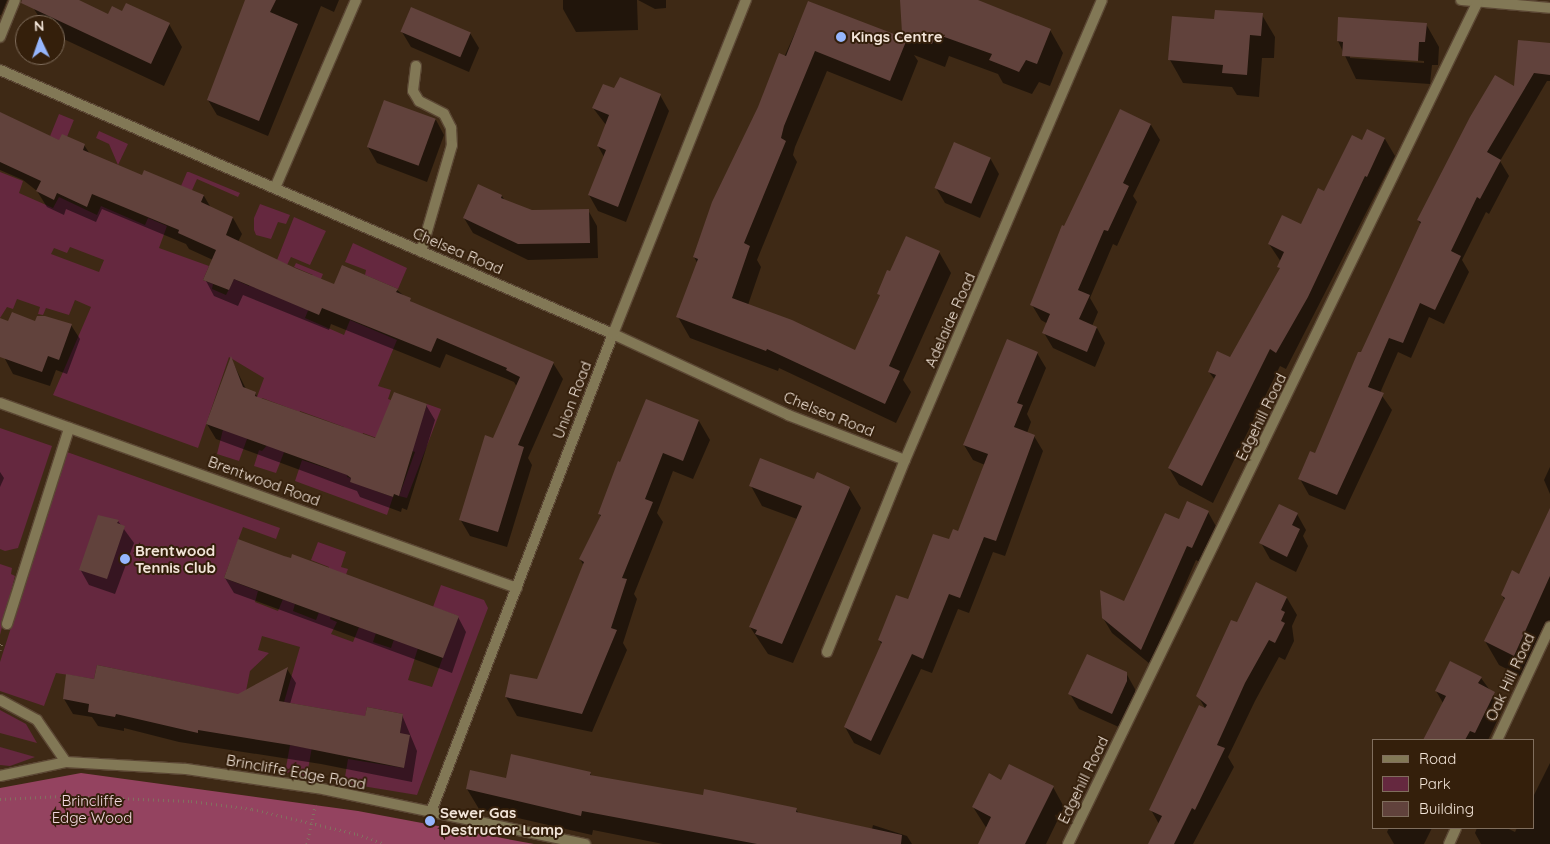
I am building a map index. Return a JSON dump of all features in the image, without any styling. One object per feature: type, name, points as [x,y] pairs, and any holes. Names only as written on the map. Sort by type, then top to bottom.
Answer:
[{"type":"street","points":[[0,37],[15,0]]},
{"type":"street","points":[[275,188],[356,0]]},
{"type":"street","name":"Union Road","points":[[431,812],[613,334],[746,0]]},
{"type":"street","name":"Adelaide Road","points":[[827,652],[905,460],[1102,0]]},
{"type":"street","points":[[1462,0],[1550,8]]},
{"type":"street","name":"Edgehill Road","points":[[1068,844],[1478,1]]},
{"type":"street","points":[[416,66],[413,91],[419,101],[444,114],[452,128],[452,145],[421,252]]},
{"type":"street","name":"Chelsea Road","points":[[0,70],[613,334],[788,415],[905,460]]},
{"type":"street","name":"Brentwood Road","points":[[0,403],[517,588]]},
{"type":"street","points":[[7,624],[69,428]]},
{"type":"street","name":"Oak Hill Road","points":[[1497,739],[1550,627]]},
{"type":"street","points":[[0,700],[37,720],[66,762]]},
{"type":"street","name":"Brincliffe Edge Road","points":[[0,776],[66,762],[186,769],[317,788],[585,844]]},
{"type":"street","points":[[1449,844],[1456,829]]},
{"type":"path","points":[[307,844],[317,788]]},
{"type":"path","points":[[0,799],[62,796],[191,801],[252,810],[312,823],[385,844]]},
{"type":"green space","points":[[59,114],[74,120],[60,154],[45,148]]},
{"type":"green space","points":[[99,131],[128,144],[118,165],[109,144],[96,138]]},
{"type":"green space","points":[[0,172],[23,181],[19,193],[53,208],[59,197],[97,215],[101,206],[145,225],[148,218],[167,226],[159,248],[209,266],[203,280],[213,284],[212,289],[226,295],[234,279],[249,286],[254,276],[313,275],[294,267],[296,263],[323,274],[305,318],[344,335],[350,320],[397,340],[378,386],[391,390],[388,399],[424,413],[427,404],[441,409],[407,498],[399,496],[415,452],[363,433],[347,477],[351,478],[350,482],[377,488],[376,491],[393,497],[387,515],[295,481],[302,460],[329,469],[344,427],[300,411],[276,473],[254,466],[259,450],[262,451],[297,411],[262,398],[239,461],[217,454],[226,417],[247,424],[264,378],[229,357],[198,448],[53,395],[91,307],[75,300],[69,315],[46,308],[43,315],[38,314],[40,307],[17,299],[13,309],[7,307],[0,318]],"holes":[[[70,247],[104,260],[99,272],[51,254],[54,248],[67,253]]]},
{"type":"green space","points":[[187,172],[240,193],[238,197],[197,179],[189,197],[178,193]]},
{"type":"green space","points":[[260,204],[290,215],[286,224],[278,222],[271,239],[256,235],[254,230],[254,218]]},
{"type":"green space","points":[[294,217],[326,231],[310,265],[291,257],[287,265],[277,260]]},
{"type":"green space","points":[[353,243],[407,268],[398,289],[365,275],[366,270],[345,262]]},
{"type":"green space","points":[[0,428],[52,446],[18,548],[5,551],[0,549]]},
{"type":"green space","points":[[67,452],[280,528],[276,539],[243,527],[224,578],[258,591],[255,602],[278,611],[283,599],[295,604],[293,611],[316,620],[334,573],[328,570],[329,567],[311,560],[318,542],[346,552],[341,567],[348,569],[330,619],[337,622],[331,634],[353,642],[359,627],[376,633],[373,642],[391,648],[395,636],[418,648],[408,680],[432,687],[458,616],[433,607],[441,585],[484,600],[488,608],[417,795],[344,783],[348,759],[404,768],[400,733],[403,714],[367,707],[363,727],[353,714],[284,702],[300,647],[262,636],[258,650],[269,653],[250,671],[245,696],[97,665],[94,679],[56,673],[44,706],[0,691],[0,662]]},
{"type":"green space","points":[[0,564],[12,568],[11,574],[15,576],[0,635]]},
{"type":"green space","points":[[0,710],[26,724],[37,743],[0,733]]},
{"type":"green space","points":[[290,745],[312,749],[307,776],[285,773]]},
{"type":"green space","points":[[0,747],[35,757],[10,766],[0,765]]},
{"type":"green space","name":"Brincliffe Edge Wood","points":[[81,773],[358,811],[534,844],[0,844],[0,788]]},
{"type":"building","points":[[22,0],[79,0],[108,14],[112,6],[122,11],[126,3],[170,23],[151,64],[65,24],[65,15],[47,15],[21,3]]},
{"type":"building","points":[[245,0],[276,0],[270,12],[298,24],[259,121],[207,100]]},
{"type":"building","points":[[900,0],[978,0],[1051,29],[1037,64],[1026,60],[1019,72],[989,60],[992,54],[936,34],[932,44],[902,33]]},
{"type":"building","points":[[808,1],[907,39],[890,81],[815,51],[784,126],[781,138],[786,141],[744,243],[750,246],[732,298],[792,320],[855,350],[880,295],[877,294],[887,270],[890,271],[906,236],[940,251],[889,366],[900,371],[885,404],[767,349],[766,351],[676,317],[698,259],[693,257],[712,202],[758,107],[779,53],[786,56]]},
{"type":"building","points":[[411,7],[471,32],[460,57],[400,32]]},
{"type":"building","points":[[1215,10],[1263,13],[1261,36],[1250,35],[1247,75],[1222,73],[1223,65],[1168,60],[1172,16],[1214,19]]},
{"type":"building","points":[[1338,17],[1427,23],[1425,42],[1419,42],[1418,61],[1342,56],[1343,42],[1337,41]]},
{"type":"building","points":[[1518,40],[1550,43],[1550,75],[1534,73],[1487,152],[1501,160],[1480,199],[1477,197],[1451,251],[1461,256],[1435,310],[1420,303],[1403,343],[1389,338],[1368,387],[1384,393],[1337,495],[1298,479],[1310,451],[1315,453],[1358,352],[1361,352],[1421,222],[1417,220],[1470,117],[1495,75],[1514,86]]},
{"type":"building","points":[[620,77],[661,94],[618,207],[588,195],[606,150],[597,146],[609,115],[592,108],[603,84],[614,88]]},
{"type":"building","points":[[384,100],[436,119],[419,166],[367,147]]},
{"type":"building","points":[[1120,109],[1151,124],[1123,183],[1129,186],[1108,231],[1104,230],[1078,290],[1090,295],[1079,319],[1097,327],[1087,352],[1042,333],[1050,314],[1030,305],[1062,225],[1064,226]]},
{"type":"building","points":[[0,112],[59,140],[62,134],[85,144],[83,150],[142,175],[144,170],[204,195],[201,202],[233,217],[226,235],[295,268],[334,284],[342,265],[398,289],[396,292],[411,298],[410,301],[554,362],[518,445],[524,447],[498,532],[459,520],[485,435],[493,438],[520,377],[506,370],[507,368],[437,338],[431,352],[322,308],[319,315],[234,279],[229,290],[203,280],[216,250],[178,233],[179,230],[92,194],[87,207],[57,193],[54,200],[36,191],[41,181],[0,162]]},
{"type":"building","points":[[1367,129],[1385,138],[1367,177],[1365,176],[1308,297],[1276,353],[1270,349],[1202,486],[1168,468],[1216,375],[1208,372],[1217,351],[1230,357],[1280,268],[1277,267],[1284,252],[1268,244],[1282,215],[1301,224],[1318,188],[1324,191],[1352,135],[1362,140]]},
{"type":"building","points":[[954,142],[991,158],[971,204],[934,188]]},
{"type":"building","points":[[478,184],[502,195],[501,198],[532,210],[589,209],[590,243],[518,244],[463,218]]},
{"type":"building","points":[[12,312],[35,321],[37,316],[45,316],[72,324],[59,360],[48,356],[42,372],[0,357],[0,318],[8,321]]},
{"type":"building","points":[[1007,339],[1038,352],[1017,403],[1023,405],[1014,427],[1035,435],[996,541],[984,537],[960,598],[949,594],[923,659],[912,654],[871,741],[844,727],[882,642],[878,640],[896,595],[908,599],[933,534],[949,539],[953,529],[958,531],[988,454],[963,445]]},
{"type":"building","points":[[231,356],[243,387],[256,392],[255,396],[375,438],[394,392],[427,404],[399,496],[394,494],[393,497],[350,482],[351,478],[347,475],[206,424]]},
{"type":"building","points":[[646,399],[699,420],[683,461],[663,453],[645,499],[653,502],[622,578],[627,579],[611,628],[617,630],[582,714],[505,697],[510,674],[537,679],[584,562],[579,559],[601,515],[598,514],[618,461],[620,462]]},
{"type":"building","points":[[760,458],[814,479],[817,472],[850,487],[782,644],[755,634],[757,630],[749,627],[802,506],[749,486]]},
{"type":"building","points":[[1187,501],[1209,511],[1192,548],[1187,546],[1141,650],[1102,618],[1100,590],[1124,601],[1165,513],[1179,519]]},
{"type":"building","points":[[1279,504],[1298,513],[1292,525],[1300,529],[1287,557],[1259,543]]},
{"type":"building","points":[[1550,508],[1550,576],[1514,656],[1484,641],[1505,598],[1501,595],[1512,570],[1519,574]]},
{"type":"building","points":[[98,515],[119,520],[117,523],[125,526],[107,579],[79,570]]},
{"type":"building","points":[[238,539],[291,558],[292,554],[459,616],[443,658],[224,578]]},
{"type":"building","points":[[1256,582],[1287,597],[1281,610],[1285,612],[1281,621],[1285,623],[1275,643],[1269,640],[1245,683],[1217,745],[1225,748],[1195,810],[1192,808],[1174,844],[1148,844],[1162,816],[1149,810],[1199,705],[1205,708],[1207,705],[1196,696],[1231,620],[1237,622]]},
{"type":"building","points":[[1087,654],[1127,672],[1127,681],[1112,714],[1068,694]]},
{"type":"building","points":[[1450,661],[1482,677],[1478,683],[1495,692],[1475,733],[1470,731],[1466,739],[1424,739],[1446,696],[1435,691]]},
{"type":"building","points":[[97,665],[238,694],[288,667],[279,701],[365,716],[367,707],[403,714],[400,733],[410,735],[404,768],[290,745],[198,730],[198,733],[116,714],[115,717],[88,712],[89,704],[63,699],[66,674],[94,679]]},
{"type":"building","points":[[511,754],[591,772],[590,775],[703,795],[704,789],[797,808],[796,812],[902,835],[901,844],[757,844],[582,811],[581,816],[466,789],[470,770],[506,778]]},
{"type":"building","points":[[1009,764],[1054,786],[1025,844],[978,844],[991,817],[972,807],[989,773],[1001,780]]},
{"type":"place","name":"Kings Centre","points":[[841,37]]},
{"type":"place","name":"Brentwood Tennis Club","points":[[125,559]]},
{"type":"place","name":"Sewer Gas Destructor Lamp","points":[[430,821]]}]
